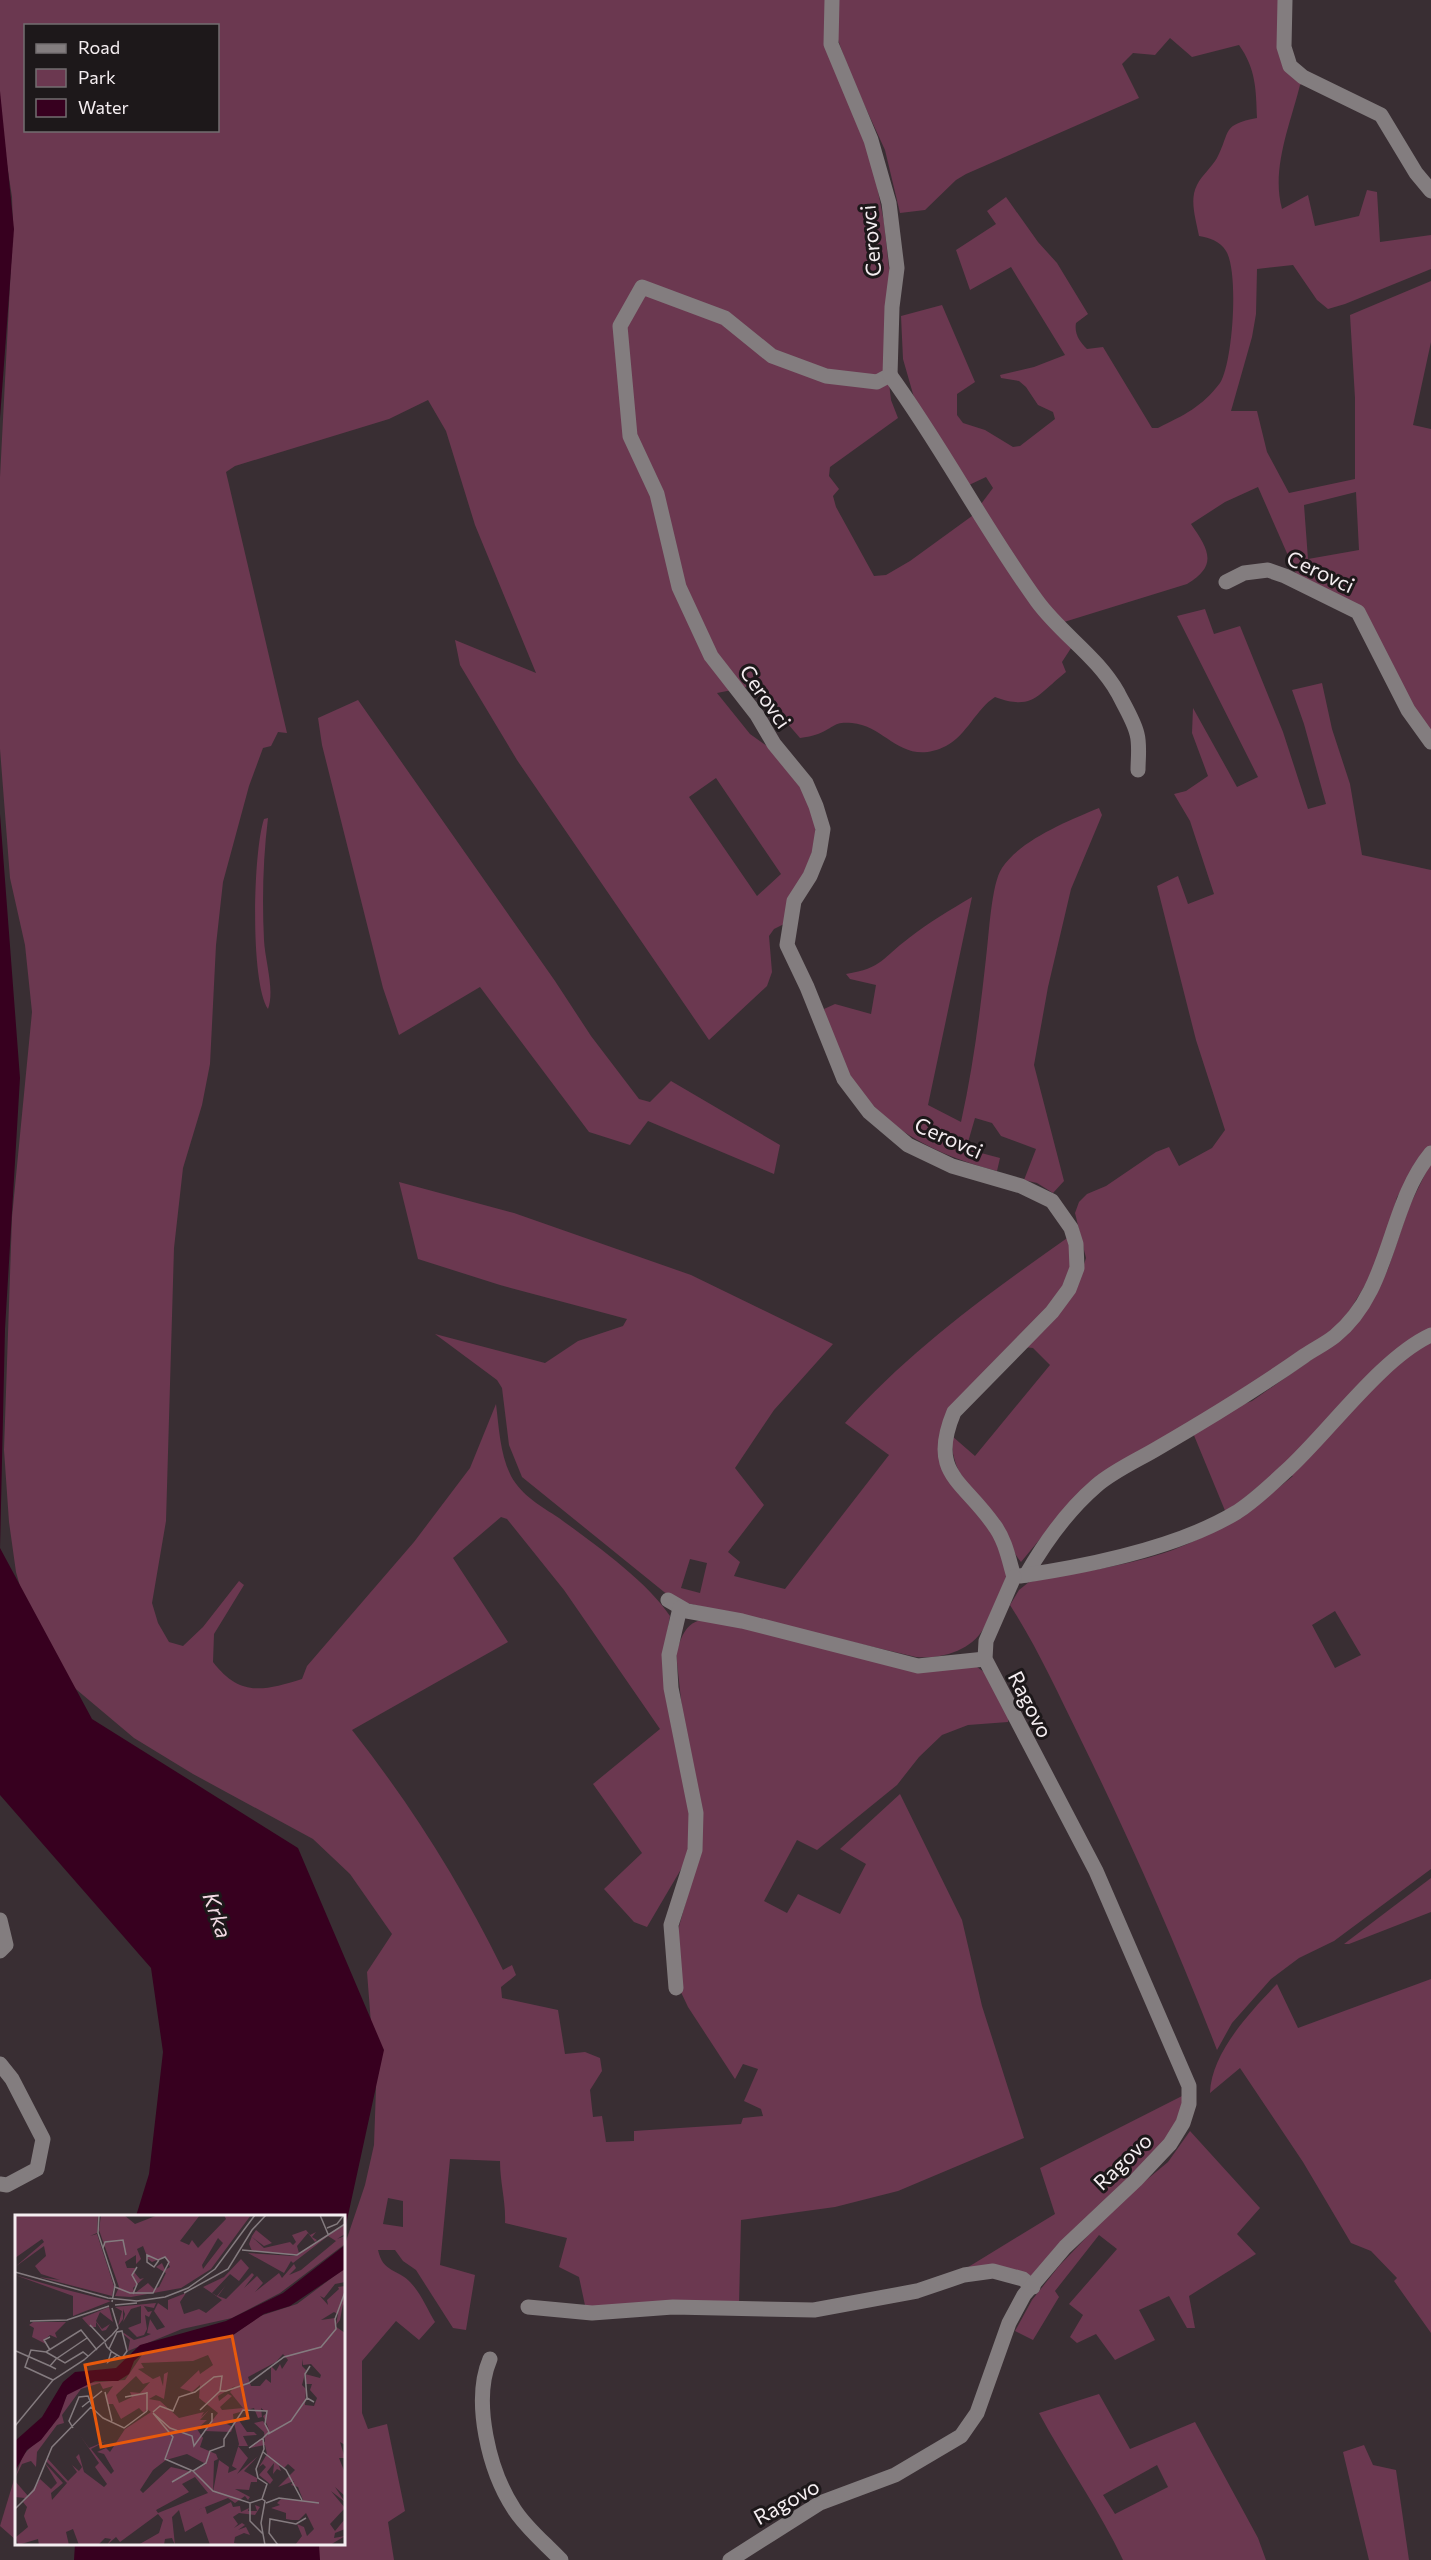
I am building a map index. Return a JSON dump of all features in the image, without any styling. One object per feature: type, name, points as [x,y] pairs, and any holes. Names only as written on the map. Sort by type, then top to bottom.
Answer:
[{"type":"street","name":"Cerovci","points":[[832,0],[831,44],[871,140],[889,203],[897,268],[892,307],[890,375],[877,382],[826,376],[772,356],[724,318],[642,287],[620,326],[630,436],[657,494],[679,587],[711,656],[757,715],[774,744],[806,783],[816,806],[823,829],[819,854],[810,876],[794,901],[787,945],[807,987],[844,1079],[869,1112],[908,1145],[952,1166],[1021,1186],[1052,1202],[1071,1228],[1076,1244],[1077,1268],[1069,1289],[1052,1312],[954,1412],[946,1432],[944,1458],[953,1478],[996,1526],[1020,1576]]},
{"type":"street","points":[[1285,0],[1284,47],[1290,66],[1302,76],[1381,115],[1411,166],[1431,191]]},
{"type":"street","points":[[890,375],[928,427],[958,482],[1033,596],[1065,635],[1094,659],[1117,692],[1138,734],[1138,771]]},
{"type":"street","name":"Cerovci","points":[[1226,582],[1244,573],[1268,570],[1286,576],[1358,612],[1408,710],[1431,742]]},
{"type":"street","points":[[676,1988],[671,1925],[695,1850],[696,1814],[671,1688],[669,1655],[674,1604],[918,1666],[985,1659],[986,1641],[1020,1576],[1044,1544],[1097,1484],[1259,1389],[1336,1335],[1358,1310],[1372,1285],[1384,1259],[1401,1205],[1420,1165],[1431,1153]]},
{"type":"street","points":[[1020,1576],[1122,1557],[1191,1533],[1237,1512],[1286,1471],[1394,1361],[1431,1335]]},
{"type":"street","name":"Ragovo","points":[[730,2560],[820,2503],[895,2475],[961,2436],[977,2413],[1009,2323],[1024,2295],[1065,2247],[1136,2180],[1170,2144],[1184,2123],[1189,2104],[1189,2085],[1096,1871],[985,1659]]},
{"type":"street","points":[[0,1920],[6,1945],[0,1951]]},
{"type":"street","points":[[0,2064],[12,2079],[43,2139],[37,2169],[7,2185],[0,2184]]},
{"type":"street","points":[[528,2307],[592,2313],[673,2307],[814,2310],[916,2291],[964,2275],[993,2271],[1023,2279],[1033,2287]]},
{"type":"street","points":[[490,2359],[483,2377],[481,2398],[491,2451],[502,2489],[515,2512],[561,2560]]},
{"type":"green space","points":[[0,0],[827,0],[826,34],[872,160],[884,222],[890,278],[886,358],[891,400],[898,418],[830,467],[829,476],[839,489],[833,496],[836,507],[874,576],[886,575],[910,561],[972,516],[993,488],[986,477],[969,485],[915,401],[903,359],[901,316],[942,305],[975,382],[957,394],[957,415],[963,423],[985,430],[1013,447],[1020,446],[1055,419],[1053,412],[1038,405],[1019,381],[1001,378],[1000,375],[1034,367],[1065,355],[1011,267],[970,290],[956,250],[996,224],[987,211],[1006,197],[1038,242],[1057,263],[1088,314],[1076,323],[1080,341],[1087,349],[1103,347],[1152,428],[1158,428],[1192,410],[1220,383],[1228,357],[1233,317],[1230,262],[1221,245],[1214,240],[1199,236],[1194,197],[1199,181],[1217,158],[1229,130],[1238,123],[1257,118],[1256,98],[1252,71],[1239,45],[1192,57],[1170,38],[1155,55],[1133,53],[1122,64],[1139,98],[966,174],[956,180],[925,210],[900,213],[885,150],[851,76],[837,37],[839,0],[1282,0],[1280,50],[1303,83],[1300,85],[1280,163],[1279,194],[1282,209],[1308,195],[1315,226],[1359,216],[1367,190],[1377,192],[1380,242],[1431,235],[1431,269],[1328,309],[1317,300],[1293,265],[1257,269],[1256,314],[1252,337],[1231,411],[1257,411],[1267,452],[1289,493],[1355,479],[1355,398],[1350,315],[1431,281],[1431,342],[1413,425],[1431,429],[1431,736],[1424,731],[1362,611],[1297,576],[1258,487],[1225,502],[1191,524],[1206,549],[1207,556],[1204,570],[1197,577],[1187,584],[1064,622],[1073,645],[1062,662],[1066,672],[1041,694],[1027,701],[1008,701],[995,697],[982,708],[960,735],[946,746],[918,752],[906,749],[864,726],[852,723],[837,724],[816,735],[800,738],[781,716],[747,687],[717,693],[750,734],[774,751],[803,788],[815,825],[816,842],[784,924],[774,929],[769,936],[772,972],[767,986],[709,1040],[517,760],[460,665],[455,640],[536,673],[475,525],[446,431],[428,400],[389,419],[235,466],[226,472],[287,733],[278,732],[271,746],[263,748],[249,786],[223,882],[216,945],[210,1064],[202,1105],[183,1168],[174,1248],[166,1521],[152,1603],[158,1623],[169,1642],[183,1646],[203,1627],[239,1581],[244,1585],[214,1634],[213,1662],[233,1681],[253,1688],[275,1686],[302,1679],[307,1666],[414,1542],[470,1468],[496,1404],[504,1459],[515,1483],[532,1500],[619,1563],[648,1589],[670,1616],[666,1639],[691,1814],[687,1859],[647,1927],[634,1922],[604,1889],[642,1853],[593,1784],[660,1729],[564,1590],[507,1519],[501,1517],[453,1558],[508,1642],[352,1730],[395,1787],[434,1846],[503,1970],[512,1965],[516,1975],[501,1987],[502,1998],[558,2010],[565,2054],[585,2052],[600,2058],[602,2071],[590,2090],[593,2117],[602,2116],[606,2142],[634,2141],[634,2131],[741,2124],[743,2118],[763,2116],[761,2109],[744,2101],[758,2069],[743,2064],[735,2079],[688,2007],[679,1988],[678,1930],[698,1858],[676,1653],[688,1627],[704,1619],[909,1668],[977,1667],[984,1672],[1009,1714],[1008,1722],[968,1725],[942,1735],[919,1757],[897,1785],[817,1850],[797,1840],[764,1901],[787,1913],[798,1894],[840,1914],[866,1864],[840,1849],[900,1794],[962,1920],[982,2006],[1024,2138],[898,2191],[835,2207],[741,2220],[739,2305],[586,2310],[579,2277],[559,2267],[567,2238],[505,2223],[500,2161],[450,2159],[440,2265],[475,2275],[466,2330],[453,2328],[416,2270],[403,2261],[395,2250],[378,2250],[387,2267],[414,2286],[435,2322],[419,2340],[396,2321],[362,2361],[362,2413],[368,2429],[387,2424],[405,2511],[388,2522],[394,2560],[315,2560],[315,2545],[345,2545],[345,2244],[365,2185],[374,2145],[376,2088],[367,1972],[392,1934],[350,1874],[313,1839],[193,1774],[134,1738],[58,1674],[34,1636],[16,1572],[9,1522],[4,1450],[12,1217],[32,1012],[25,945],[10,878],[0,749],[0,477],[13,227],[12,197],[0,119]],"holes":[[[1356,492],[1359,550],[1308,559],[1304,505]],[[716,778],[781,874],[757,896],[689,797]],[[388,2198],[403,2201],[403,2227],[383,2224]]]},
{"type":"green space","points":[[1205,609],[1214,634],[1240,626],[1283,732],[1308,809],[1326,804],[1292,690],[1322,683],[1332,729],[1350,784],[1362,855],[1431,870],[1431,1145],[1397,1197],[1381,1259],[1342,1323],[1054,1522],[1021,1562],[1000,1522],[960,1473],[955,1463],[952,1436],[975,1456],[1050,1365],[1033,1348],[1024,1347],[1075,1292],[1086,1258],[1075,1213],[1079,1202],[1087,1194],[1106,1186],[1156,1152],[1169,1147],[1179,1166],[1212,1148],[1225,1130],[1196,1040],[1157,886],[1178,876],[1188,904],[1214,894],[1190,821],[1174,794],[1186,791],[1208,776],[1192,733],[1193,708],[1237,787],[1258,777],[1177,616]]},
{"type":"green space","points":[[358,700],[591,1036],[639,1099],[650,1102],[671,1081],[780,1145],[774,1174],[648,1121],[630,1145],[589,1132],[480,987],[399,1035],[383,988],[322,745],[318,718]]},
{"type":"green space","points":[[1099,808],[1102,815],[1071,889],[1048,987],[1034,1065],[1064,1181],[1053,1193],[1037,1183],[1024,1180],[1036,1149],[1001,1136],[992,1123],[975,1118],[966,1149],[1000,1158],[997,1171],[935,1149],[908,1134],[885,1117],[864,1096],[847,1071],[834,1042],[824,1009],[835,1004],[871,1014],[876,985],[850,979],[846,974],[875,965],[924,927],[972,897],[928,1105],[961,1122],[976,1040],[991,911],[998,876],[1010,858],[1021,848],[1046,832]]},
{"type":"green space","points":[[268,818],[263,894],[264,940],[270,993],[268,1009],[258,973],[255,916],[260,836],[264,819]]},
{"type":"green space","points":[[1431,1162],[1431,1869],[1334,1941],[1299,1958],[1271,1979],[1232,2023],[1217,2050],[1152,1892],[1117,1815],[1047,1670],[1010,1605],[1019,1590],[1029,1582],[1131,1562],[1164,1553],[1199,1539],[1248,1510],[1293,1476],[1276,1472],[1226,1513],[1193,1433],[1231,1409],[1252,1401],[1348,1334],[1371,1302],[1388,1269],[1409,1207]],"holes":[[[1335,1611],[1361,1655],[1335,1668],[1312,1625]]]},
{"type":"green space","points":[[399,1182],[514,1213],[691,1275],[833,1344],[774,1410],[735,1468],[764,1505],[728,1552],[740,1562],[734,1576],[785,1589],[889,1455],[845,1423],[870,1396],[924,1346],[1070,1236],[1073,1247],[1068,1282],[1048,1307],[992,1363],[938,1448],[989,1525],[1003,1558],[1006,1580],[998,1602],[984,1628],[971,1643],[954,1652],[935,1657],[916,1657],[674,1600],[522,1477],[509,1445],[502,1388],[497,1380],[435,1334],[545,1363],[578,1341],[623,1326],[627,1319],[500,1285],[418,1259]],"holes":[[[690,1559],[707,1563],[700,1593],[681,1588]]]},
{"type":"green space","points":[[1431,1878],[1431,1912],[1344,1944]]},
{"type":"green space","points":[[1431,1979],[1431,2333],[1394,2281],[1397,2278],[1371,2251],[1351,2243],[1303,2162],[1240,2068],[1210,2093],[1217,2063],[1225,2048],[1245,2020],[1277,1984],[1298,2028]]},
{"type":"green space","points":[[1184,2095],[1179,2116],[1166,2139],[1034,2277],[1000,2267],[965,2269],[1055,2214],[1040,2168]]},
{"type":"green space","points":[[1190,2131],[1260,2208],[1237,2234],[1256,2254],[1189,2296],[1195,2328],[1187,2328],[1169,2296],[1139,2310],[1155,2340],[1115,2360],[1096,2334],[1077,2343],[1070,2337],[1083,2315],[1069,2304],[1117,2249],[1099,2235],[1055,2291],[1059,2297],[1033,2340],[1015,2331],[1032,2300],[1059,2266],[1121,2201],[1168,2162]]},
{"type":"green space","points":[[1099,2394],[1130,2449],[1195,2422],[1258,2538],[1266,2560],[1123,2560],[1104,2523],[1039,2413]],"holes":[[[1157,2465],[1168,2487],[1115,2514],[1103,2495]]]},
{"type":"green space","points":[[1364,2445],[1373,2465],[1396,2470],[1409,2560],[1369,2560],[1343,2452]]},
{"type":"green space","points":[[15,2476],[15,2539],[0,2526]]},
{"type":"water","points":[[0,91],[14,229],[0,418]]},
{"type":"water","points":[[0,814],[20,1078],[5,1329],[0,1548]]},
{"type":"water","name":"Krka","points":[[0,1548],[92,1719],[298,1848],[384,2050],[345,2229],[345,2215],[136,2215],[149,2174],[163,2052],[151,1968],[0,1795]]},
{"type":"water","points":[[75,2545],[319,2545],[320,2560],[74,2560]]}]
